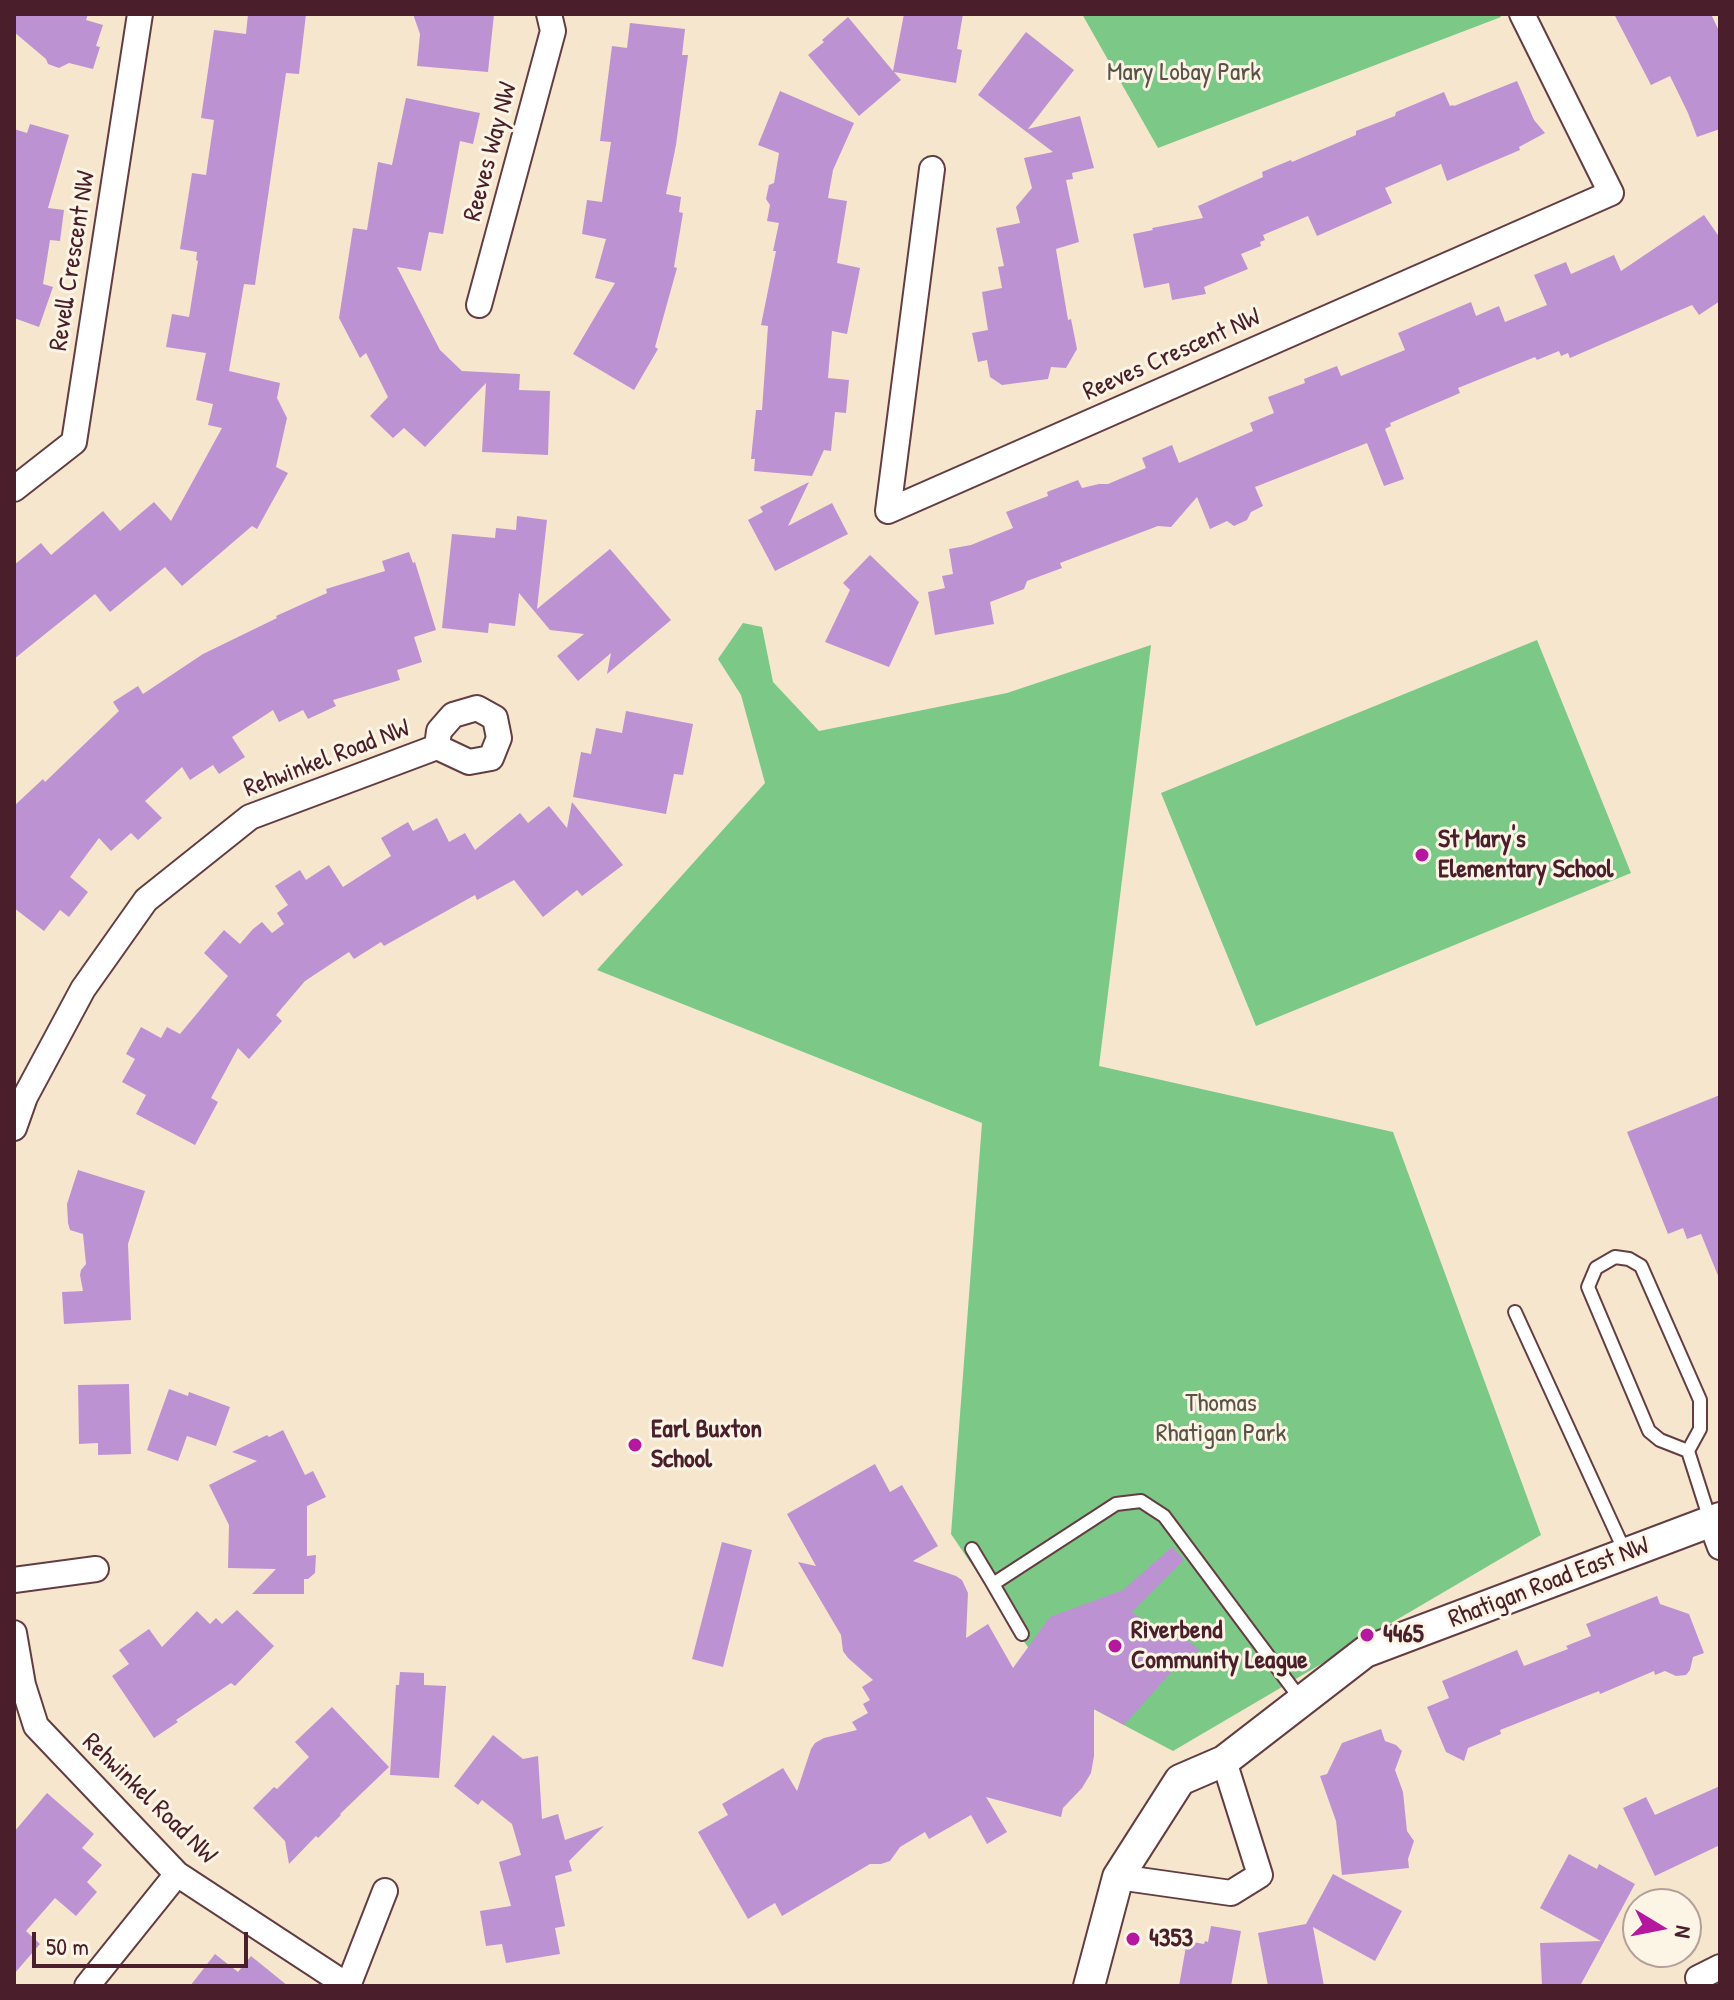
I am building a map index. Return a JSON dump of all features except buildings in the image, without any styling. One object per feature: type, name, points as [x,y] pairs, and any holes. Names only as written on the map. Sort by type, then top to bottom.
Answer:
[{"type":"street","name":"Revell Crescent NW","points":[[14,489],[74,442],[140,14]]},
{"type":"street","name":"Reeves Way NW","points":[[479,305],[553,31],[549,14]]},
{"type":"street","name":"Reeves Crescent NW","points":[[932,169],[888,511],[1611,193],[1522,14]]},
{"type":"street","name":"Rehwinkel Road NW","points":[[14,1128],[25,1097],[83,989],[146,900],[250,817],[437,747]]},
{"type":"street","name":"Rhatigan Road East NW","points":[[1089,1986],[1118,1877],[1180,1780],[1224,1761],[1365,1652],[1626,1554],[1717,1529]]},
{"type":"street","points":[[14,1580],[96,1569]]},
{"type":"street","name":"Rehwinkel Road NW","points":[[14,1633],[23,1685],[36,1726],[177,1874],[348,1986],[385,1891]]},
{"type":"street","points":[[1118,1877],[1231,1893],[1260,1875],[1224,1761]]},
{"type":"street","points":[[87,1986],[177,1874]]},
{"type":"lane","points":[[1688,1451],[1700,1429],[1700,1400],[1641,1266],[1629,1259],[1615,1257],[1596,1268],[1588,1287],[1649,1431],[1660,1440],[1688,1451],[1717,1529]]},
{"type":"lane","points":[[1515,1312],[1626,1554]]},
{"type":"lane","points":[[993,1584],[1116,1504],[1141,1501],[1164,1516],[1302,1701]]},
{"type":"lane","points":[[972,1549],[1022,1634]]},
{"type":"green space","name":"Mary Lobay Park","points":[[1082,14],[1499,14],[1501,17],[1158,148]]},
{"type":"green space","name":"Thomas Rhatigan Park","points":[[743,623],[762,627],[773,682],[819,731],[1007,693],[1151,645],[1099,1066],[1393,1132],[1541,1535],[1173,1751],[1048,1685],[1044,1671],[951,1534],[982,1123],[597,970],[765,783],[741,695],[718,659]]},
{"type":"green space","points":[[1537,640],[1631,873],[1256,1026],[1161,793]]},
{"type":"place","name":"St Mary's Elementary School","points":[[1422,855]]},
{"type":"place","name":"Earl Buxton School","points":[[635,1445]]},
{"type":"place","name":"4465","points":[[1367,1635]]},
{"type":"place","name":"Riverbend Community League","points":[[1115,1646]]},
{"type":"place","name":"4353","points":[[1133,1939]]}]
